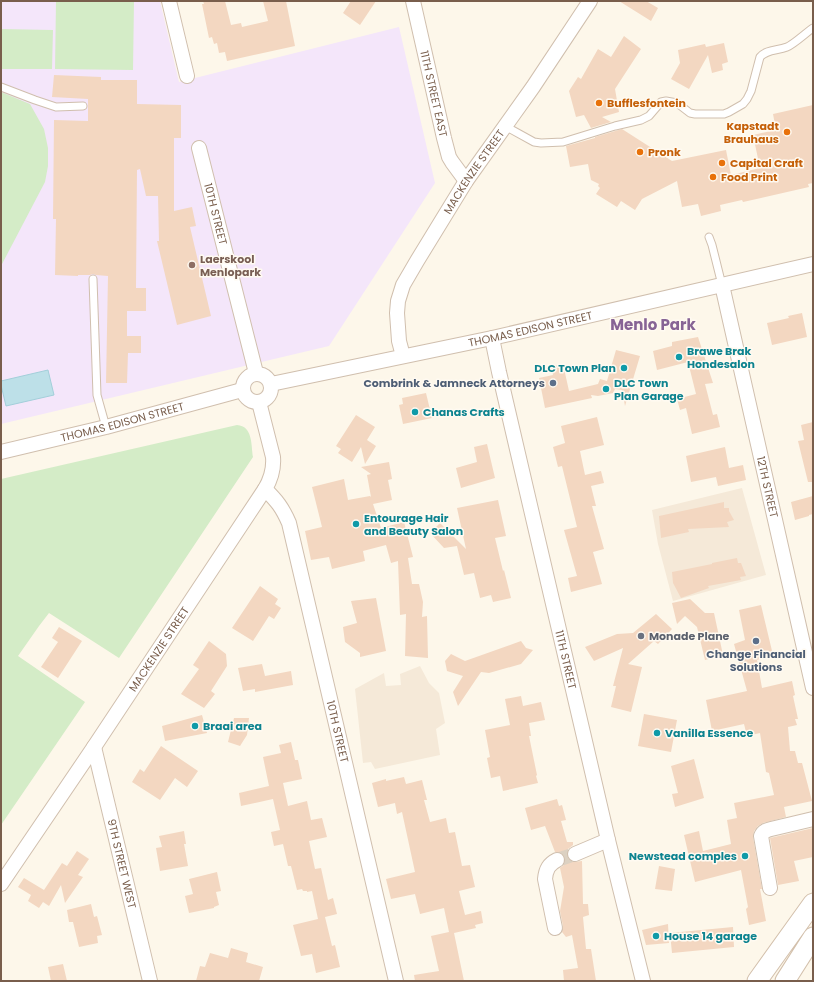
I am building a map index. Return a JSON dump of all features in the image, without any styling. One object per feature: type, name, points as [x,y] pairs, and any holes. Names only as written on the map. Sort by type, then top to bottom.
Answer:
[{"type":"main road","points":[[757,981],[813,903]]},
{"type":"main road","points":[[785,981],[813,938]]},
{"type":"street","points":[[169,1],[187,76]]},
{"type":"street","name":"11TH STREET EAST","points":[[413,1],[442,131],[450,157],[455,167],[466,180]]},
{"type":"street","name":"MACKENZIE STREET","points":[[403,356],[399,341],[397,319],[398,301],[403,285],[416,261],[466,180],[505,126],[590,1]]},
{"type":"street","name":"10TH STREET","points":[[199,148],[256,373]]},
{"type":"street","name":"THOMAS EDISON STREET","points":[[271,384],[492,338],[813,264]]},
{"type":"street","name":"12TH STREET","points":[[722,285],[813,688]]},
{"type":"street","name":"11TH STREET","points":[[492,338],[498,372],[608,840],[643,981]]},
{"type":"street","points":[[256,373],[265,376],[271,384],[270,393],[259,402],[246,398],[242,390],[242,385],[247,376],[256,373]]},
{"type":"street","name":"THOMAS EDISON STREET","points":[[1,452],[106,427],[242,390]]},
{"type":"street","name":"MACKENZIE STREET","points":[[1,884],[265,489],[270,479],[273,464],[272,452],[259,402]]},
{"type":"street","name":"10TH STREET","points":[[265,489],[282,507],[289,523],[396,981]]},
{"type":"street","name":"9TH STREET WEST","points":[[94,747],[150,981]]},
{"type":"street","points":[[770,888],[762,836],[763,833],[766,830],[813,819]]},
{"type":"street","points":[[575,854],[608,840]]},
{"type":"street","points":[[555,928],[545,874],[551,864],[558,860]]},
{"type":"lane","points":[[505,126],[534,142],[563,142],[582,135],[645,118],[649,116],[661,102],[666,100],[677,103],[690,113],[695,114],[721,114],[729,112],[744,104],[747,99],[751,91],[760,57],[763,53],[786,48],[813,28]]},
{"type":"lane","points":[[1,87],[56,106],[83,106]]},
{"type":"lane","points":[[709,237],[722,285]]},
{"type":"lane","points":[[93,279],[97,395],[106,427]]},
{"type":"shaded area","name":"Laerskool Menlopark","points":[[1,1],[160,1],[179,82],[399,27],[435,183],[329,346],[1,424]]},
{"type":"shaded area","points":[[742,488],[766,575],[673,601],[658,544],[652,510]]},
{"type":"shaded area","points":[[420,666],[429,683],[439,693],[445,723],[436,729],[440,755],[375,769],[371,762],[363,763],[355,689],[384,673],[386,686],[401,685],[400,674]]},
{"type":"green space","points":[[56,1],[134,1],[133,70],[55,69]]},
{"type":"green space","points":[[1,29],[53,30],[52,69],[1,69]]},
{"type":"green space","points":[[1,92],[30,104],[44,129],[48,148],[48,166],[45,182],[1,266]]},
{"type":"green space","points":[[237,425],[242,426],[249,432],[253,457],[119,658],[49,613],[18,656],[85,702],[1,825],[1,479]]},
{"type":"water","points":[[48,370],[54,395],[6,406],[1,381]]},
{"type":"building","points":[[203,1],[225,1],[231,25],[241,23],[242,27],[268,21],[263,1],[286,1],[295,46],[227,61],[225,52],[219,53],[217,43],[214,44],[212,37],[209,38],[202,4],[204,4]]},
{"type":"building","points":[[351,1],[376,1],[360,25],[343,13]]},
{"type":"building","points":[[619,1],[646,1],[658,8],[651,21]]},
{"type":"building","points":[[624,36],[641,49],[615,89],[619,112],[602,117],[611,122],[591,128],[584,115],[576,117],[569,91],[578,77],[581,79],[598,49],[611,57]]},
{"type":"building","points":[[724,43],[728,62],[722,64],[723,70],[712,73],[708,55],[689,89],[671,79],[680,63],[678,50],[705,44],[706,47]]},
{"type":"building","points":[[54,75],[101,77],[101,80],[137,80],[137,104],[181,105],[181,138],[174,138],[174,211],[192,207],[196,226],[190,227],[211,316],[177,325],[157,241],[159,241],[158,196],[146,196],[140,169],[137,170],[136,288],[146,288],[146,311],[127,311],[127,336],[141,336],[141,353],[128,353],[127,383],[106,383],[108,276],[93,274],[78,276],[55,275],[56,219],[53,219],[54,120],[88,121],[88,99],[52,97]]},
{"type":"building","points":[[813,105],[813,183],[808,184],[809,187],[743,202],[742,200],[720,205],[721,211],[701,216],[698,204],[682,207],[677,181],[642,199],[635,210],[621,201],[617,207],[596,194],[600,188],[598,186],[599,184],[591,180],[588,164],[570,167],[566,146],[622,129],[672,161],[726,150],[731,175],[760,168],[753,135],[776,130],[773,114]]},
{"type":"building","points":[[802,313],[807,337],[772,345],[767,323],[789,318],[788,316]]},
{"type":"building","points":[[698,337],[713,383],[705,384],[713,415],[717,414],[720,427],[692,434],[686,408],[680,410],[677,399],[696,394],[688,362],[657,370],[653,351],[672,346],[672,342]]},
{"type":"building","points":[[616,350],[640,356],[625,406],[622,390],[615,389],[613,393],[598,396],[591,395],[592,398],[545,408],[539,378],[553,375],[551,367],[563,364],[569,391],[598,384],[600,379],[607,381]]},
{"type":"building","name":"Chanas Crafts","points":[[426,393],[432,418],[403,424],[399,405],[403,404],[402,398]]},
{"type":"building","points":[[356,415],[375,427],[367,440],[376,446],[365,464],[361,447],[352,462],[338,453],[341,449],[336,446]]},
{"type":"building","points":[[597,417],[604,445],[580,451],[585,475],[601,471],[604,483],[591,486],[596,506],[592,506],[604,549],[593,552],[602,584],[571,592],[568,578],[577,576],[564,530],[577,527],[562,466],[558,467],[553,447],[565,443],[561,426]]},
{"type":"building","points":[[813,422],[813,482],[808,482],[798,441],[804,440],[801,425]]},
{"type":"building","points":[[487,444],[495,478],[461,488],[456,468],[477,462],[474,447]]},
{"type":"building","points":[[725,447],[729,468],[743,465],[746,480],[718,486],[716,477],[691,482],[686,456]]},
{"type":"building","points":[[389,462],[392,479],[388,480],[392,500],[373,504],[381,528],[404,522],[413,557],[408,558],[412,584],[419,584],[423,602],[422,617],[427,616],[428,658],[405,656],[406,614],[400,615],[398,561],[391,563],[386,545],[363,551],[365,561],[332,569],[329,557],[311,560],[305,531],[322,527],[312,487],[344,479],[348,500],[371,497],[367,475],[371,474],[361,467]]},
{"type":"building","points":[[813,496],[813,514],[795,520],[791,502]]},
{"type":"building","points":[[498,500],[506,536],[495,538],[511,598],[493,602],[491,595],[480,598],[474,573],[464,575],[457,546],[444,548],[430,533],[440,523],[466,549],[457,508]]},
{"type":"building","points":[[724,502],[724,508],[729,508],[734,520],[727,522],[729,527],[688,529],[689,532],[661,538],[659,516]]},
{"type":"building","points":[[737,558],[738,563],[741,563],[746,576],[740,577],[741,580],[708,586],[709,588],[681,598],[673,583],[672,572]]},
{"type":"building","points":[[260,586],[278,599],[275,604],[281,608],[274,619],[269,616],[253,641],[232,628]]},
{"type":"building","points":[[376,598],[386,651],[360,657],[360,653],[345,642],[343,627],[357,623],[351,601]]},
{"type":"building","points":[[690,599],[705,613],[714,613],[723,655],[705,660],[697,627],[685,616],[677,624],[672,603]]},
{"type":"building","points":[[761,605],[773,655],[757,660],[762,688],[792,681],[795,695],[793,696],[798,719],[795,719],[797,725],[788,727],[790,751],[795,751],[798,763],[802,763],[812,801],[784,807],[786,817],[763,823],[754,831],[753,837],[766,921],[749,925],[746,909],[748,907],[741,870],[695,882],[684,835],[699,831],[703,851],[731,844],[727,820],[737,818],[734,803],[774,795],[769,773],[766,772],[760,733],[747,736],[744,724],[712,731],[706,700],[747,691],[734,644],[745,640],[739,610]]},
{"type":"building","points":[[656,614],[672,629],[658,644],[654,641],[628,664],[642,667],[631,712],[611,707],[616,686],[613,686],[623,648],[594,661],[585,647],[617,634],[633,633]]},
{"type":"building","points":[[59,627],[82,641],[58,678],[41,667],[58,642],[52,638]]},
{"type":"building","points":[[209,641],[226,654],[227,666],[211,691],[215,694],[204,708],[181,694],[199,669],[193,665]]},
{"type":"building","points":[[521,641],[526,648],[533,650],[521,664],[489,673],[481,672],[458,706],[453,692],[463,676],[447,671],[445,661],[451,654],[465,661]]},
{"type":"building","points":[[262,664],[265,676],[291,671],[293,685],[255,692],[255,689],[243,691],[238,668]]},
{"type":"building","points":[[521,696],[523,706],[541,702],[545,720],[529,723],[531,736],[529,736],[538,783],[503,791],[500,776],[491,778],[487,758],[490,757],[485,730],[510,725],[505,699]]},
{"type":"building","name":"Vanilla Essence","points":[[644,714],[677,720],[671,752],[638,746]]},
{"type":"building","points":[[202,715],[207,733],[165,741],[162,726]]},
{"type":"building","points":[[234,718],[249,718],[247,735],[240,746],[228,742]]},
{"type":"building","points":[[291,742],[295,760],[298,760],[302,779],[283,783],[288,806],[307,801],[311,820],[322,818],[327,837],[309,841],[315,869],[321,868],[328,900],[333,898],[337,914],[325,917],[332,946],[335,945],[340,967],[316,973],[312,954],[301,956],[293,925],[318,919],[312,891],[307,892],[303,891],[302,889],[297,890],[291,866],[288,866],[283,844],[274,846],[271,832],[280,830],[273,799],[241,806],[239,793],[269,786],[263,757],[281,753],[279,745]]},
{"type":"building","points":[[161,746],[198,771],[187,787],[175,778],[160,800],[132,782],[140,769],[144,772]]},
{"type":"building","points":[[694,759],[704,798],[675,807],[672,794],[678,793],[671,766]]},
{"type":"building","points":[[404,777],[406,784],[422,780],[427,800],[424,800],[430,822],[446,818],[449,833],[455,832],[462,866],[470,865],[475,887],[459,891],[465,915],[481,911],[483,923],[475,925],[476,928],[454,933],[464,981],[415,981],[414,975],[439,971],[431,936],[449,932],[444,908],[420,914],[415,894],[391,899],[386,879],[415,872],[402,812],[397,814],[395,803],[378,807],[372,783],[386,779],[386,781]]},
{"type":"building","points":[[557,799],[559,806],[562,805],[566,820],[561,821],[567,842],[573,842],[573,845],[568,849],[567,857],[570,861],[582,861],[583,904],[588,904],[589,915],[583,917],[586,949],[591,949],[596,981],[564,981],[563,970],[578,968],[572,935],[566,937],[562,932],[563,926],[560,911],[564,887],[560,868],[564,865],[565,860],[562,853],[555,852],[545,826],[531,830],[525,808]]},
{"type":"building","points":[[813,828],[813,857],[794,861],[799,881],[778,885],[770,838]]},
{"type":"building","points":[[184,831],[186,844],[184,844],[188,866],[160,871],[156,848],[162,847],[159,836]]},
{"type":"building","points":[[77,851],[89,859],[78,875],[83,877],[65,903],[61,885],[49,906],[43,902],[39,908],[28,901],[31,895],[18,887],[24,878],[44,890],[62,863],[67,866]]},
{"type":"building","points":[[659,866],[675,869],[672,891],[655,889]]},
{"type":"building","points":[[217,872],[221,891],[216,892],[219,905],[214,908],[189,913],[185,896],[193,894],[189,879]]},
{"type":"building","points":[[91,904],[94,917],[97,916],[102,935],[97,936],[98,943],[79,947],[73,922],[69,922],[67,910]]},
{"type":"building","name":"House 14 garage","points":[[668,924],[669,943],[646,945],[642,930]]},
{"type":"building","points":[[733,927],[734,947],[672,953],[670,933]]},
{"type":"building","points":[[231,948],[248,953],[246,962],[263,967],[259,981],[196,981],[200,966],[205,967],[210,953],[228,958]]},
{"type":"building","points":[[63,964],[67,981],[51,981],[48,967]]},
{"type":"tunnel","points":[[557,860],[575,854]]},
{"type":"place","name":"Bufflesfontein","points":[[599,103]]},
{"type":"place","name":"Kapstadt Brauhaus","points":[[787,132]]},
{"type":"place","name":"Pronk","points":[[640,152]]},
{"type":"place","name":"Capital Craft","points":[[722,163]]},
{"type":"place","name":"Food Print","points":[[713,177]]},
{"type":"place","name":"Laerskool Menlopark","points":[[192,265]]},
{"type":"place","name":"Brawe Brak Hondesalon","points":[[679,357]]},
{"type":"place","name":"DLC Town Plan","points":[[624,368]]},
{"type":"place","name":"Combrink & Jamneck Attorneys","points":[[553,383]]},
{"type":"place","name":"DLC Town Plan Garage","points":[[606,389]]},
{"type":"place","name":"Chanas Crafts","points":[[415,412]]},
{"type":"place","name":"Entourage Hair and Beauty Salon","points":[[356,524]]},
{"type":"place","name":"Monade Plane","points":[[641,636]]},
{"type":"place","name":"Change Financial Solutions","points":[[756,641]]},
{"type":"place","name":"Braai area","points":[[195,726]]},
{"type":"place","name":"Vanilla Essence","points":[[657,733]]},
{"type":"place","name":"Newstead comples","points":[[745,856]]},
{"type":"place","name":"House 14 garage","points":[[656,936]]},
{"type":"district","name":"Menlo Park","points":[[653,325]]}]
